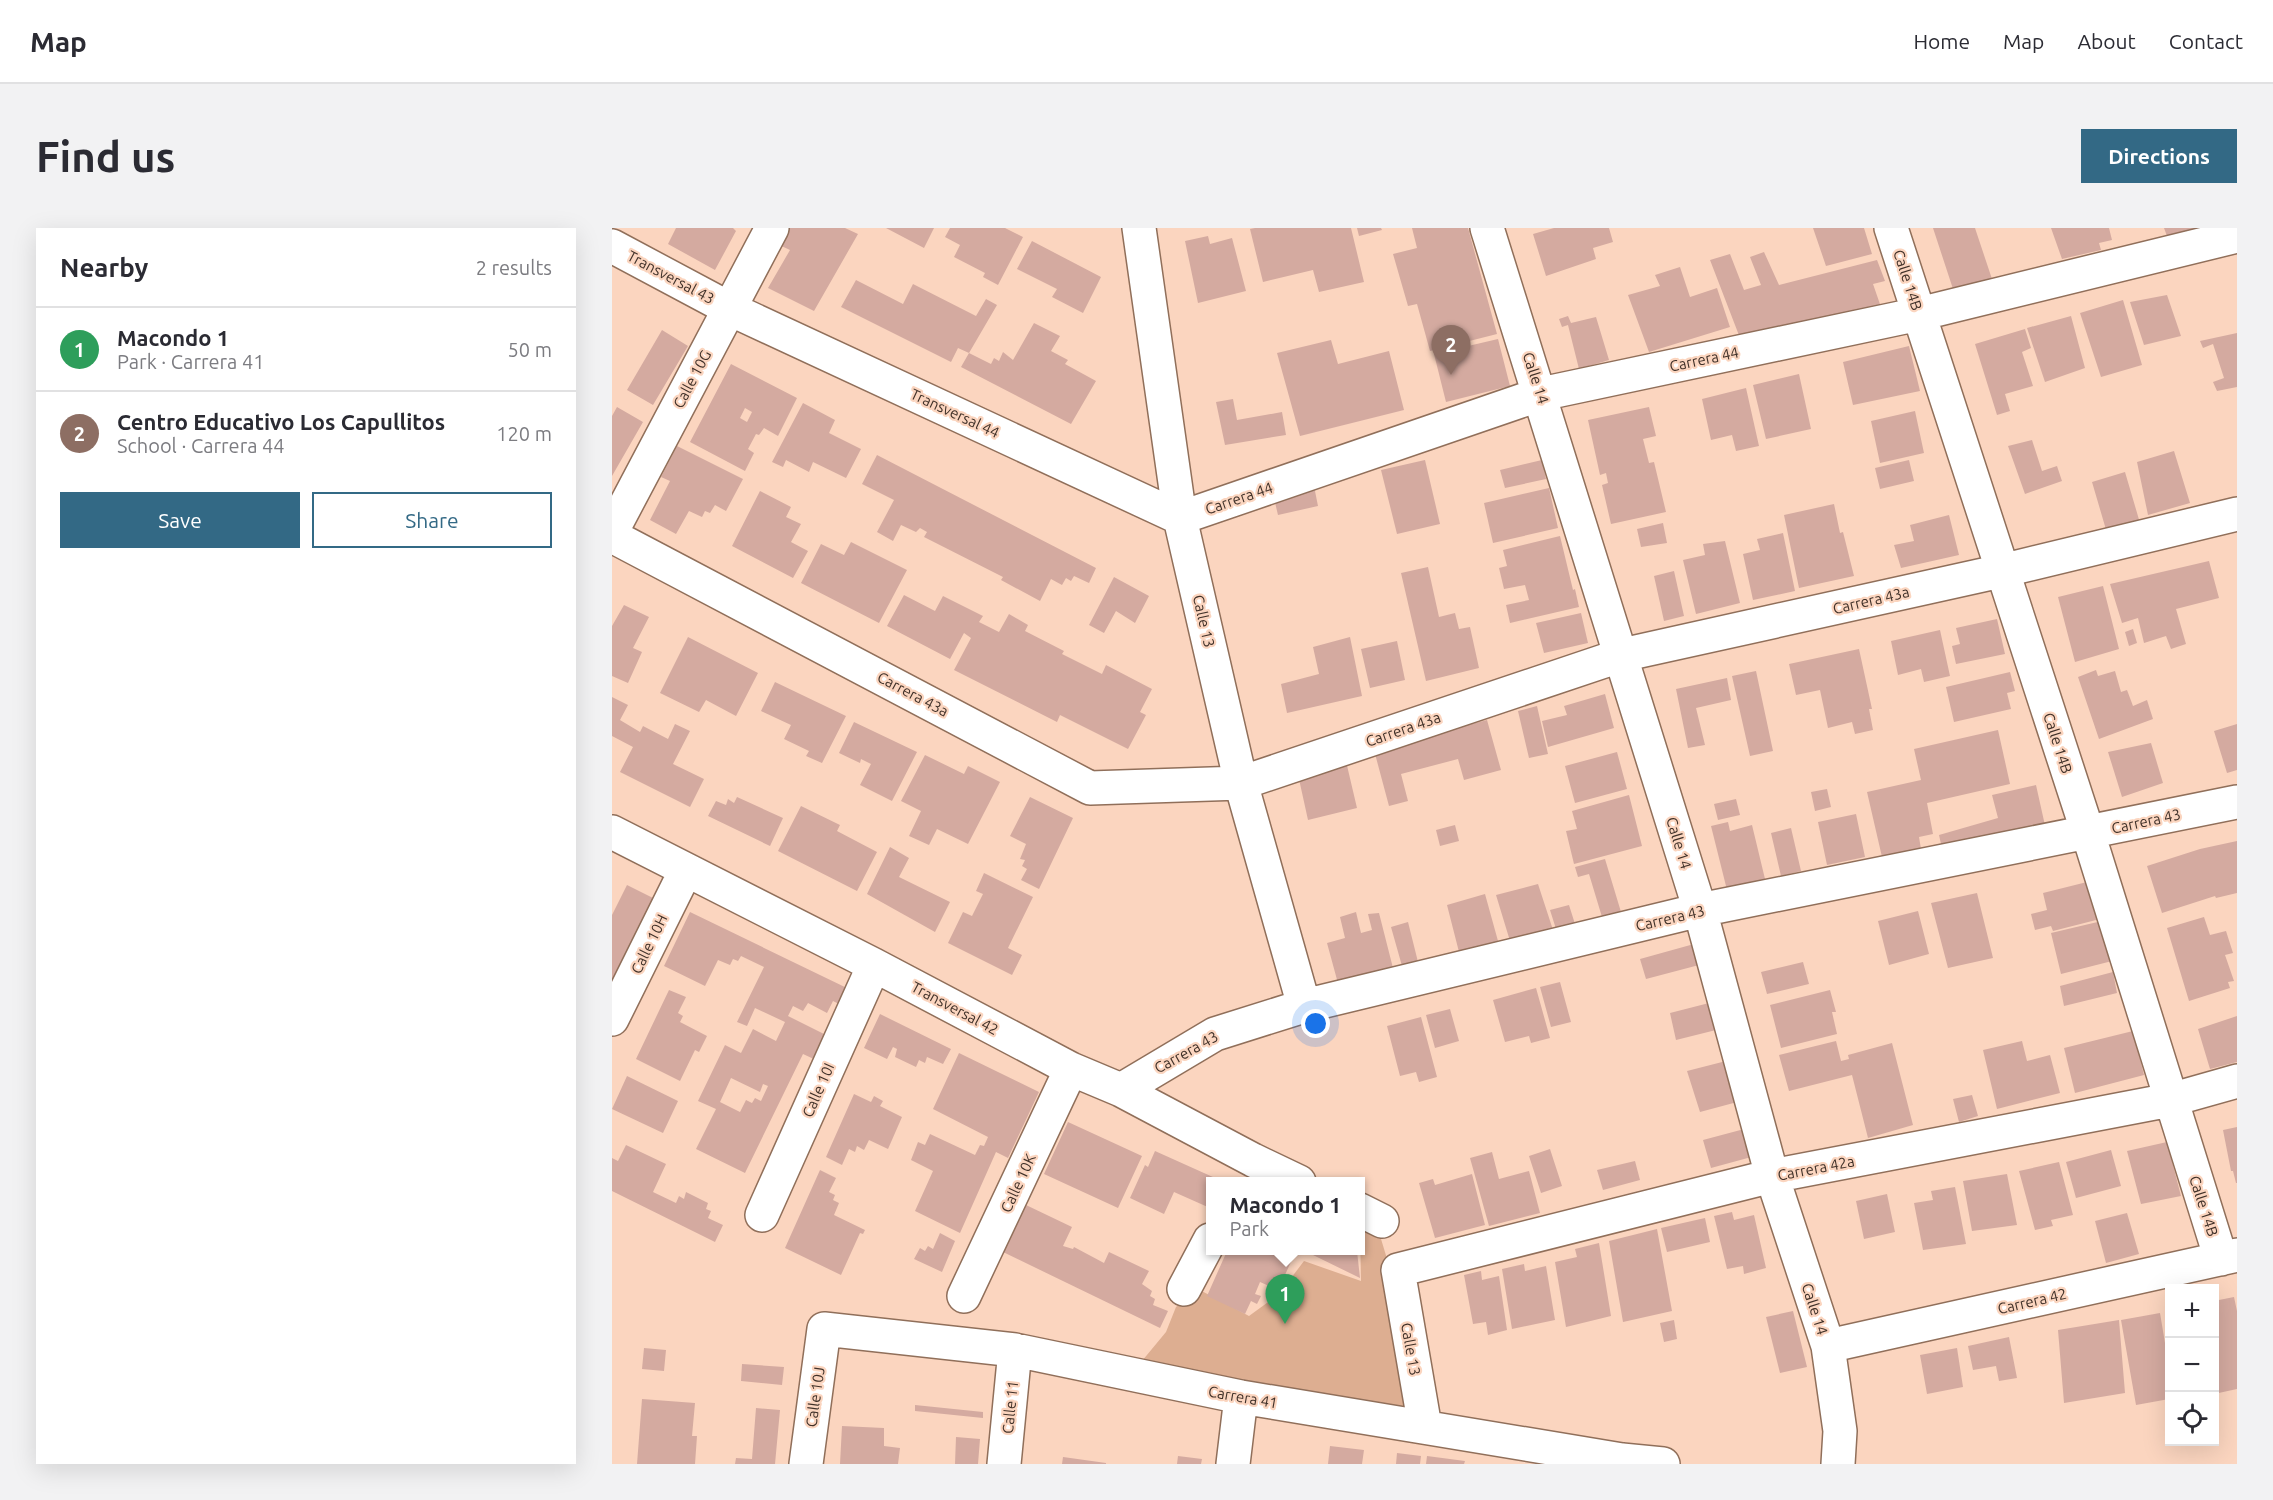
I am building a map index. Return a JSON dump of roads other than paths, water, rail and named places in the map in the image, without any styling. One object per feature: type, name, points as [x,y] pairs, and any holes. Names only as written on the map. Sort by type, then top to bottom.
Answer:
[{"type":"street","name":"Calle 10G","points":[[612,531],[772,228]]},
{"type":"street","name":"Calle 14","points":[[1487,228],[1541,394],[1700,910],[1772,1176],[1828,1347],[1840,1431],[1838,1464]]},
{"type":"street","name":"Calle 14B","points":[[1891,228],[2088,833],[2170,1100],[2229,1257]]},
{"type":"street","name":"Calle 13","points":[[1142,230],[1180,518],[1241,783],[1304,1006]]},
{"type":"street","name":"Carrera 44","points":[[1180,518],[1541,394],[1919,314],[2237,236]]},
{"type":"street","name":"Transversal 43","points":[[612,246],[730,309]]},
{"type":"street","name":"Transversal 44","points":[[730,309],[1180,518]]},
{"type":"street","name":"Carrera 43a","points":[[612,536],[1090,788],[1241,783],[1622,655],[2001,571],[2237,514]]},
{"type":"street","name":"Carrera 43","points":[[1121,1090],[1215,1034],[1304,1006],[1700,910],[2237,802]]},
{"type":"street","name":"Transversal 42","points":[[612,832],[874,965],[1071,1069],[1121,1090],[1247,1171],[1275,1177]]},
{"type":"street","name":"Calle 10H","points":[[612,1019],[686,870]]},
{"type":"street","name":"Calle 10I","points":[[762,1215],[874,965]]},
{"type":"street","name":"Calle 10K","points":[[964,1296],[1071,1069]]},
{"type":"street","name":"Carrera 42a","points":[[1398,1270],[1772,1176],[2170,1100],[2237,1081]]},
{"type":"street","points":[[1184,1289],[1206,1248]]},
{"type":"street","name":"Carrera 42","points":[[1828,1347],[2229,1257]]},
{"type":"street","name":"Calle 13","points":[[1398,1270],[1425,1427]]},
{"type":"street","name":"Carrera 41","points":[[824,1329],[1016,1350],[1241,1397],[1622,1462],[1663,1464]]},
{"type":"street","name":"Calle 10J","points":[[806,1464],[824,1329]]},
{"type":"street","name":"Calle 11","points":[[1004,1464],[1016,1350]]},
{"type":"street","points":[[1233,1464],[1241,1397]]},
{"type":"place","name":"Centro Educativo Los Capullitos","points":[[1451,375]]},
{"type":"place","name":"Macondo 1","points":[[1285,1324]]}]
